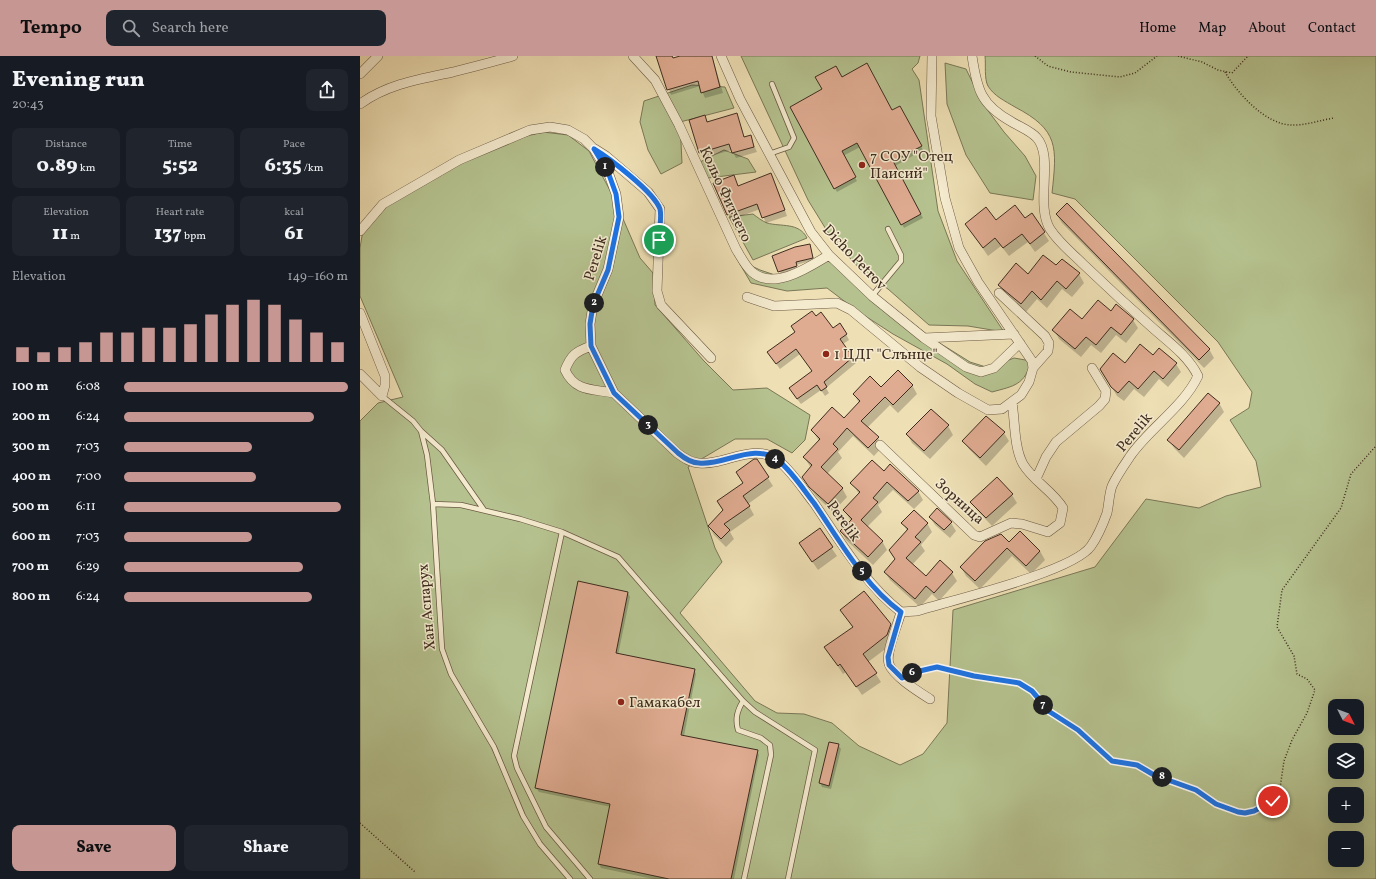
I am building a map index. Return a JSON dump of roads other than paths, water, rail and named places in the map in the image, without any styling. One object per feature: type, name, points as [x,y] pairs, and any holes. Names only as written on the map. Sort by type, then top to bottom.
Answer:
[{"type":"street","points":[[360,74],[378,56]]},
{"type":"street","points":[[360,104],[395,85],[513,56]]},
{"type":"street","name":"Кольо Фитчето","points":[[633,56],[655,80],[679,125],[744,264],[752,272],[769,280],[785,277],[817,263],[829,255]]},
{"type":"street","name":"Dicho Petrov","points":[[721,56],[769,154],[811,232],[829,255],[872,296],[924,338],[966,367],[981,372],[994,368],[1020,343]]},
{"type":"street","points":[[746,297],[774,306],[837,303],[851,310],[920,367],[988,410],[1002,409],[1021,395],[1029,382],[1033,368],[1032,360],[978,282],[959,248],[945,198],[932,116],[932,56]]},
{"type":"street","name":"Perelik","points":[[360,231],[383,204],[459,160],[530,130],[550,127],[568,130],[584,139],[594,149],[608,172],[616,194],[619,217],[608,270],[593,305],[590,324],[591,346],[614,393],[678,453],[689,461],[700,464],[718,462],[742,454],[761,454],[778,460],[796,479],[874,587],[901,612],[917,611],[1042,574],[1078,558],[1090,547],[1098,535],[1106,513],[1112,487],[1132,454],[1195,383],[1198,376],[1195,370],[1178,350],[1117,296],[1059,241],[1049,228],[1044,207],[1044,148],[1037,138],[996,113],[988,104],[980,92],[972,56]]},
{"type":"street","points":[[594,149],[606,156],[648,192],[660,209],[657,291],[661,305],[712,358]]},
{"type":"street","points":[[999,293],[1046,336],[1049,342],[1048,351],[1033,368]]},
{"type":"street","points":[[360,313],[385,376],[385,385],[382,396]]},
{"type":"street","points":[[924,338],[1014,334]]},
{"type":"street","points":[[591,346],[580,350],[570,357],[565,370],[570,380],[578,387],[614,393]]},
{"type":"street","points":[[1036,479],[1046,457],[1056,442],[1099,406],[1104,399],[1106,391],[1092,368]]},
{"type":"street","name":"Хан Аспарух","points":[[360,374],[382,396]]},
{"type":"street","name":"Зорница","points":[[880,446],[974,535],[980,537],[1011,523],[1022,524],[1048,532],[1060,523],[1063,508],[1058,499],[1036,479],[1023,464],[1016,448],[1012,402]]},
{"type":"street","points":[[901,612],[888,657],[889,665],[902,678],[930,699]]},
{"type":"lane","points":[[769,154],[789,147],[794,138],[772,84]]},
{"type":"lane","points":[[872,296],[902,261],[901,255],[888,229]]},
{"type":"lane","name":"Хан Аспарух","points":[[382,396],[413,421],[421,431],[427,455],[433,504],[442,649],[451,674],[494,747],[523,816],[540,844],[570,879]]},
{"type":"lane","points":[[421,431],[442,450],[484,510]]},
{"type":"lane","points":[[433,504],[461,505],[520,519],[562,532],[618,557],[743,701],[755,712],[815,750],[788,879]]},
{"type":"lane","points":[[562,532],[514,756],[517,768],[546,827],[590,879]]},
{"type":"lane","points":[[743,701],[738,711],[736,722],[738,730],[761,738],[770,745],[771,756],[744,879]]},
{"type":"place","name":"7 СОУ \"Отец Паисий\"","points":[[862,165]]},
{"type":"place","name":"1 ЦДГ \"Слънце\"","points":[[826,354]]},
{"type":"place","name":"Гамакабел","points":[[621,702]]}]
